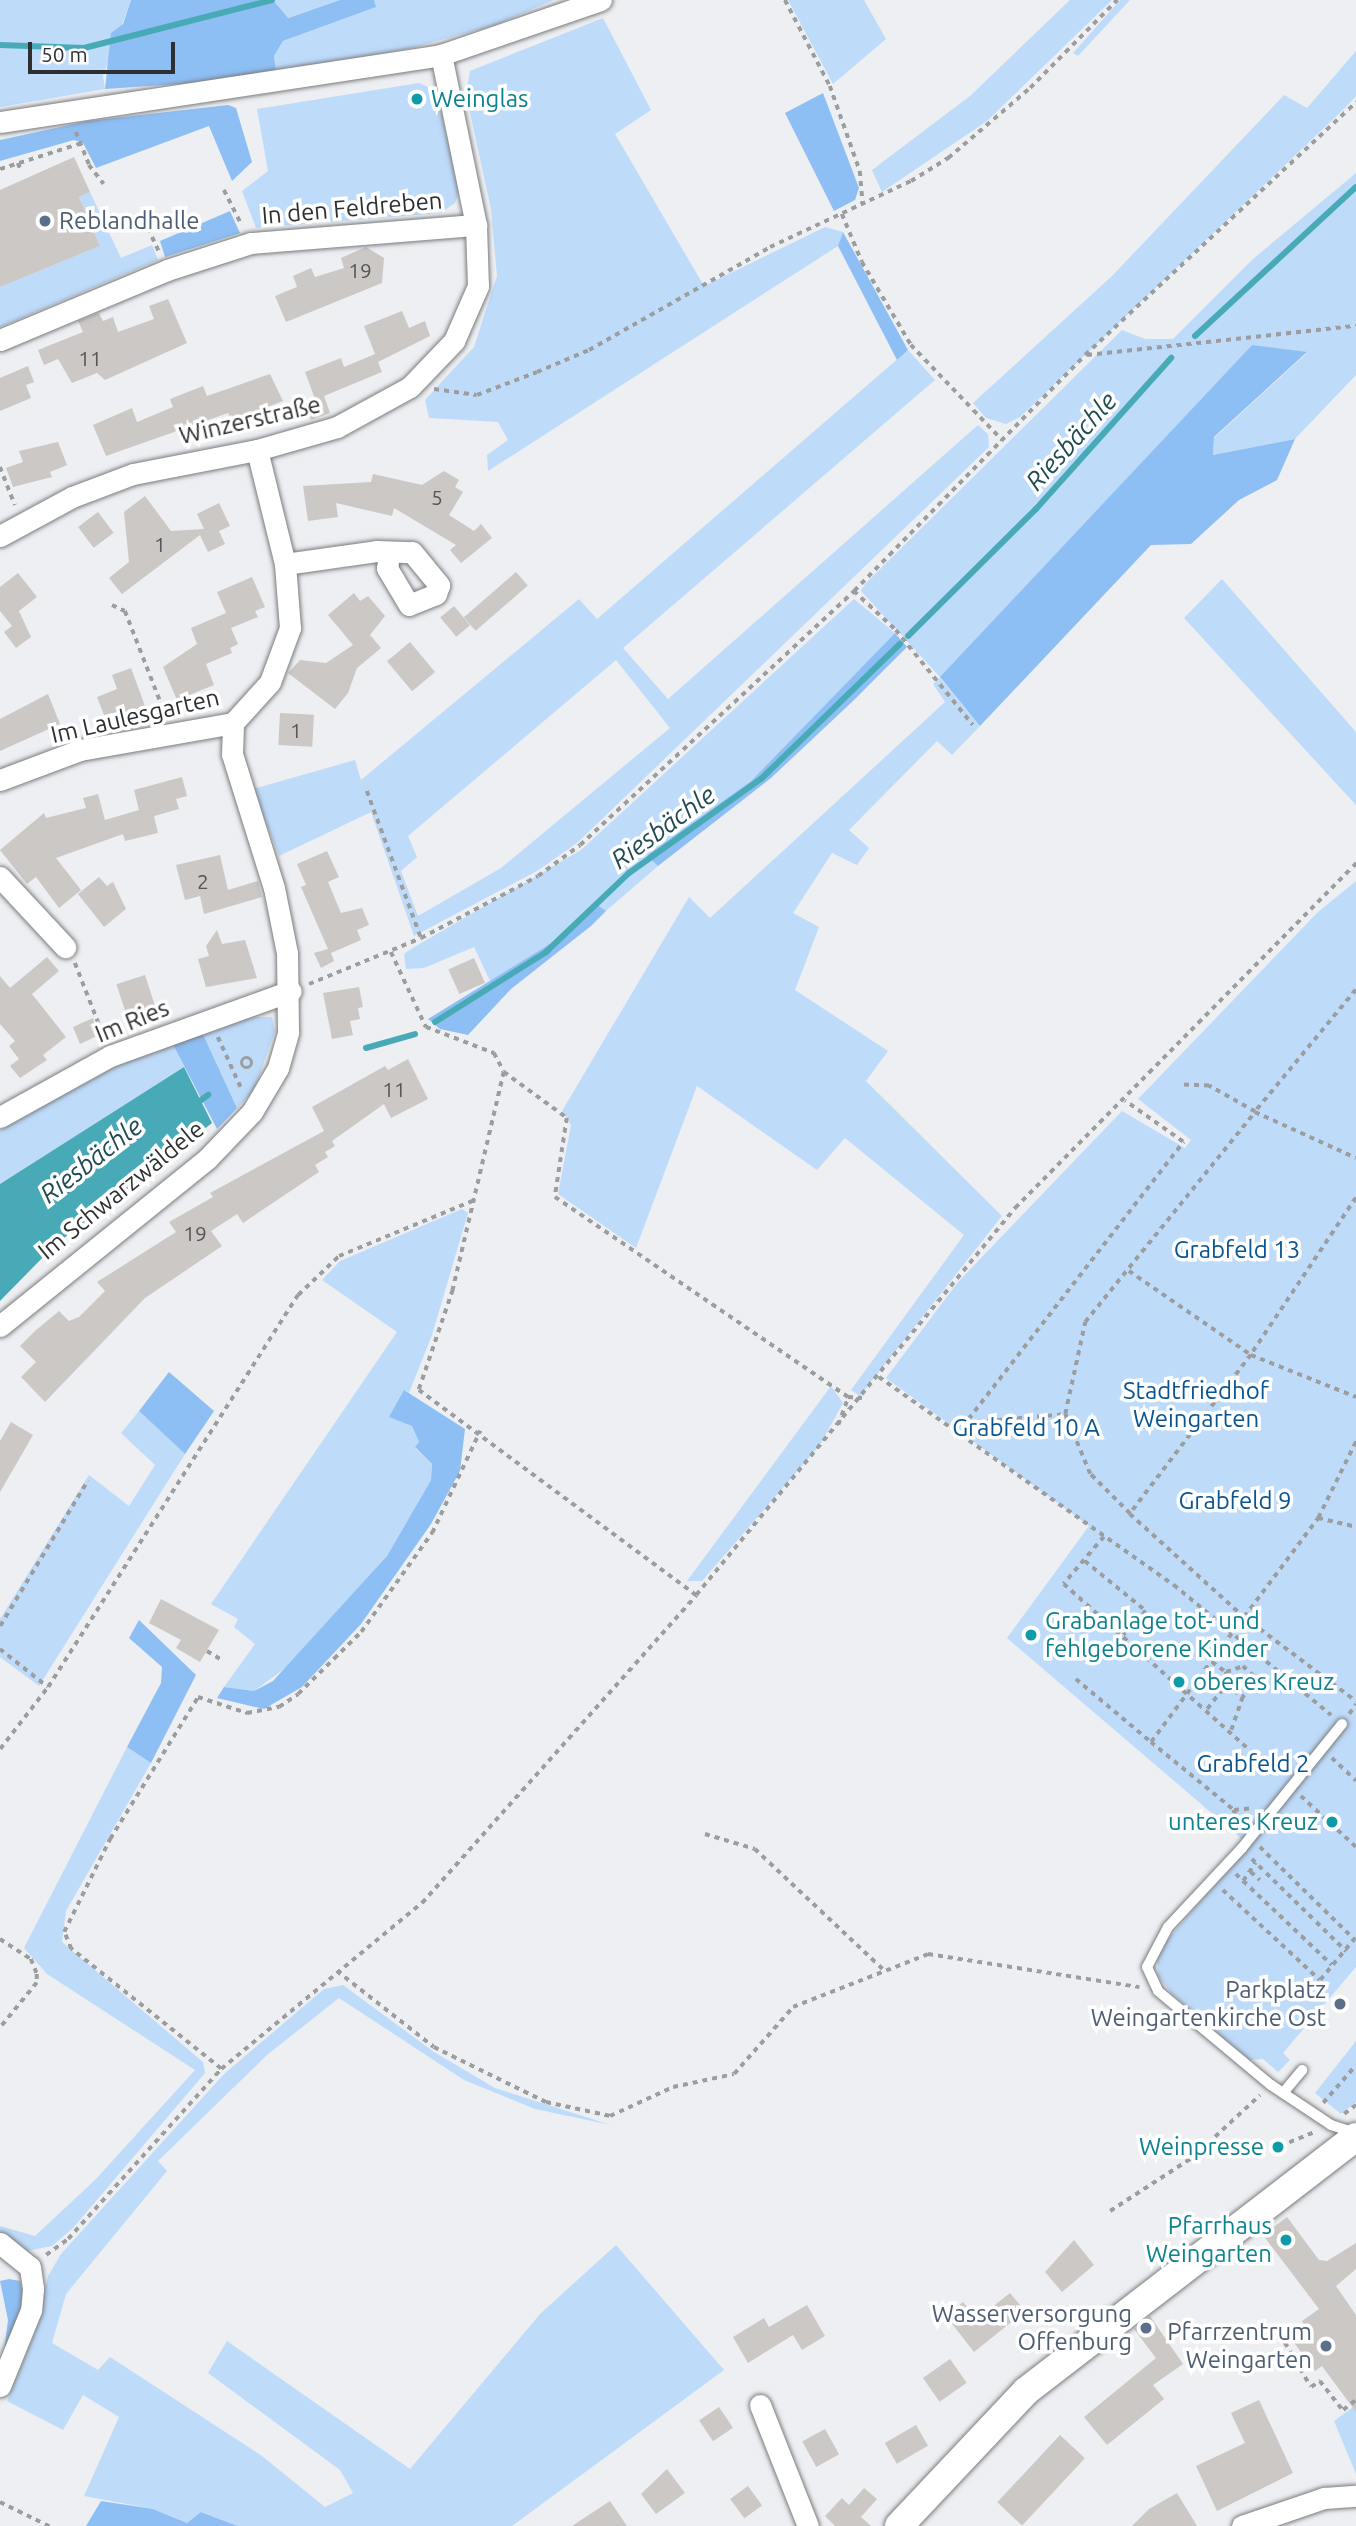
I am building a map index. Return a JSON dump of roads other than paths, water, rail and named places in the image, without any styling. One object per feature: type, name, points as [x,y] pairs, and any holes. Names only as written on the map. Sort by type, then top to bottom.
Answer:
[{"type":"street","points":[[0,122],[441,55],[601,0]]},
{"type":"street","name":"Winzerstraße","points":[[0,536],[22,523],[133,474],[257,450],[337,427],[410,387],[454,341],[478,286],[476,225],[441,55]]},
{"type":"street","name":"In den Feldreben","points":[[0,340],[167,270],[251,243],[476,225]]},
{"type":"street","name":"Im Laulesgarten","points":[[0,780],[80,750],[233,723],[271,682],[290,628],[285,564],[257,450]]},
{"type":"street","points":[[285,564],[376,551],[389,555]]},
{"type":"street","name":"Im Schwarzwäldele","points":[[0,1326],[207,1159],[252,1112],[278,1068],[291,991],[274,888],[232,754],[233,723]]},
{"type":"street","points":[[0,877],[65,947]]},
{"type":"street","name":"Im Ries","points":[[0,1117],[110,1056],[291,991]]},
{"type":"street","points":[[899,2526],[1026,2391],[1356,2135]]},
{"type":"street","points":[[0,2243],[30,2267],[31,2310],[0,2386]]},
{"type":"street","points":[[760,2404],[808,2526]]},
{"type":"street","points":[[1241,2526],[1324,2498],[1356,2496]]},
{"type":"lane","points":[[1342,1724],[1242,1849],[1154,1945],[1147,1967],[1158,1991],[1271,2085],[1331,2125],[1356,2135]]},
{"type":"lane","points":[[1283,2093],[1302,2070]]},
{"type":"water","points":[[184,1067],[212,1123],[55,1245],[0,1301],[0,1184]]},
{"type":"waterway","points":[[0,45],[84,48],[272,0]]},
{"type":"waterway","name":"Riesbächle","points":[[1195,336],[1356,187]]},
{"type":"waterway","name":"Riesbächle","points":[[908,636],[1036,509],[1171,358]]},
{"type":"waterway","name":"Riesbächle","points":[[435,1022],[546,952],[629,873],[761,779],[900,644]]},
{"type":"waterway","name":"Riesbächle","points":[[366,1048],[415,1034]]},
{"type":"waterway","name":"Riesbächle","points":[[197,1103],[208,1095]]},
{"type":"place","name":"Weinglas","points":[[417,99]]},
{"type":"place","name":"Reblandhalle","points":[[45,221]]},
{"type":"place","name":"Grabanlage tot- und fehlgeborene Kinder","points":[[1031,1635]]},
{"type":"place","name":"oberes Kreuz","points":[[1179,1682]]},
{"type":"place","name":"unteres Kreuz","points":[[1332,1822]]},
{"type":"place","name":"Parkplatz Weingartenkirche Ost","points":[[1340,2004]]},
{"type":"place","name":"Weinpresse","points":[[1278,2147]]},
{"type":"place","name":"Pfarrhaus Weingarten","points":[[1286,2240]]},
{"type":"place","name":"Wasserversorgung Offenburg","points":[[1146,2328]]},
{"type":"place","name":"Pfarrzentrum Weingarten","points":[[1326,2346]]},
{"type":"park label","name":"Grabfeld 13","points":[[1237,1250]]},
{"type":"park label","name":"Stadtfriedhof Weingarten","points":[[1196,1405]]},
{"type":"park label","name":"Grabfeld 10 A","points":[[1026,1428]]},
{"type":"park label","name":"Grabfeld 9","points":[[1235,1501]]},
{"type":"park label","name":"Grabfeld 2","points":[[1253,1764]]}]
